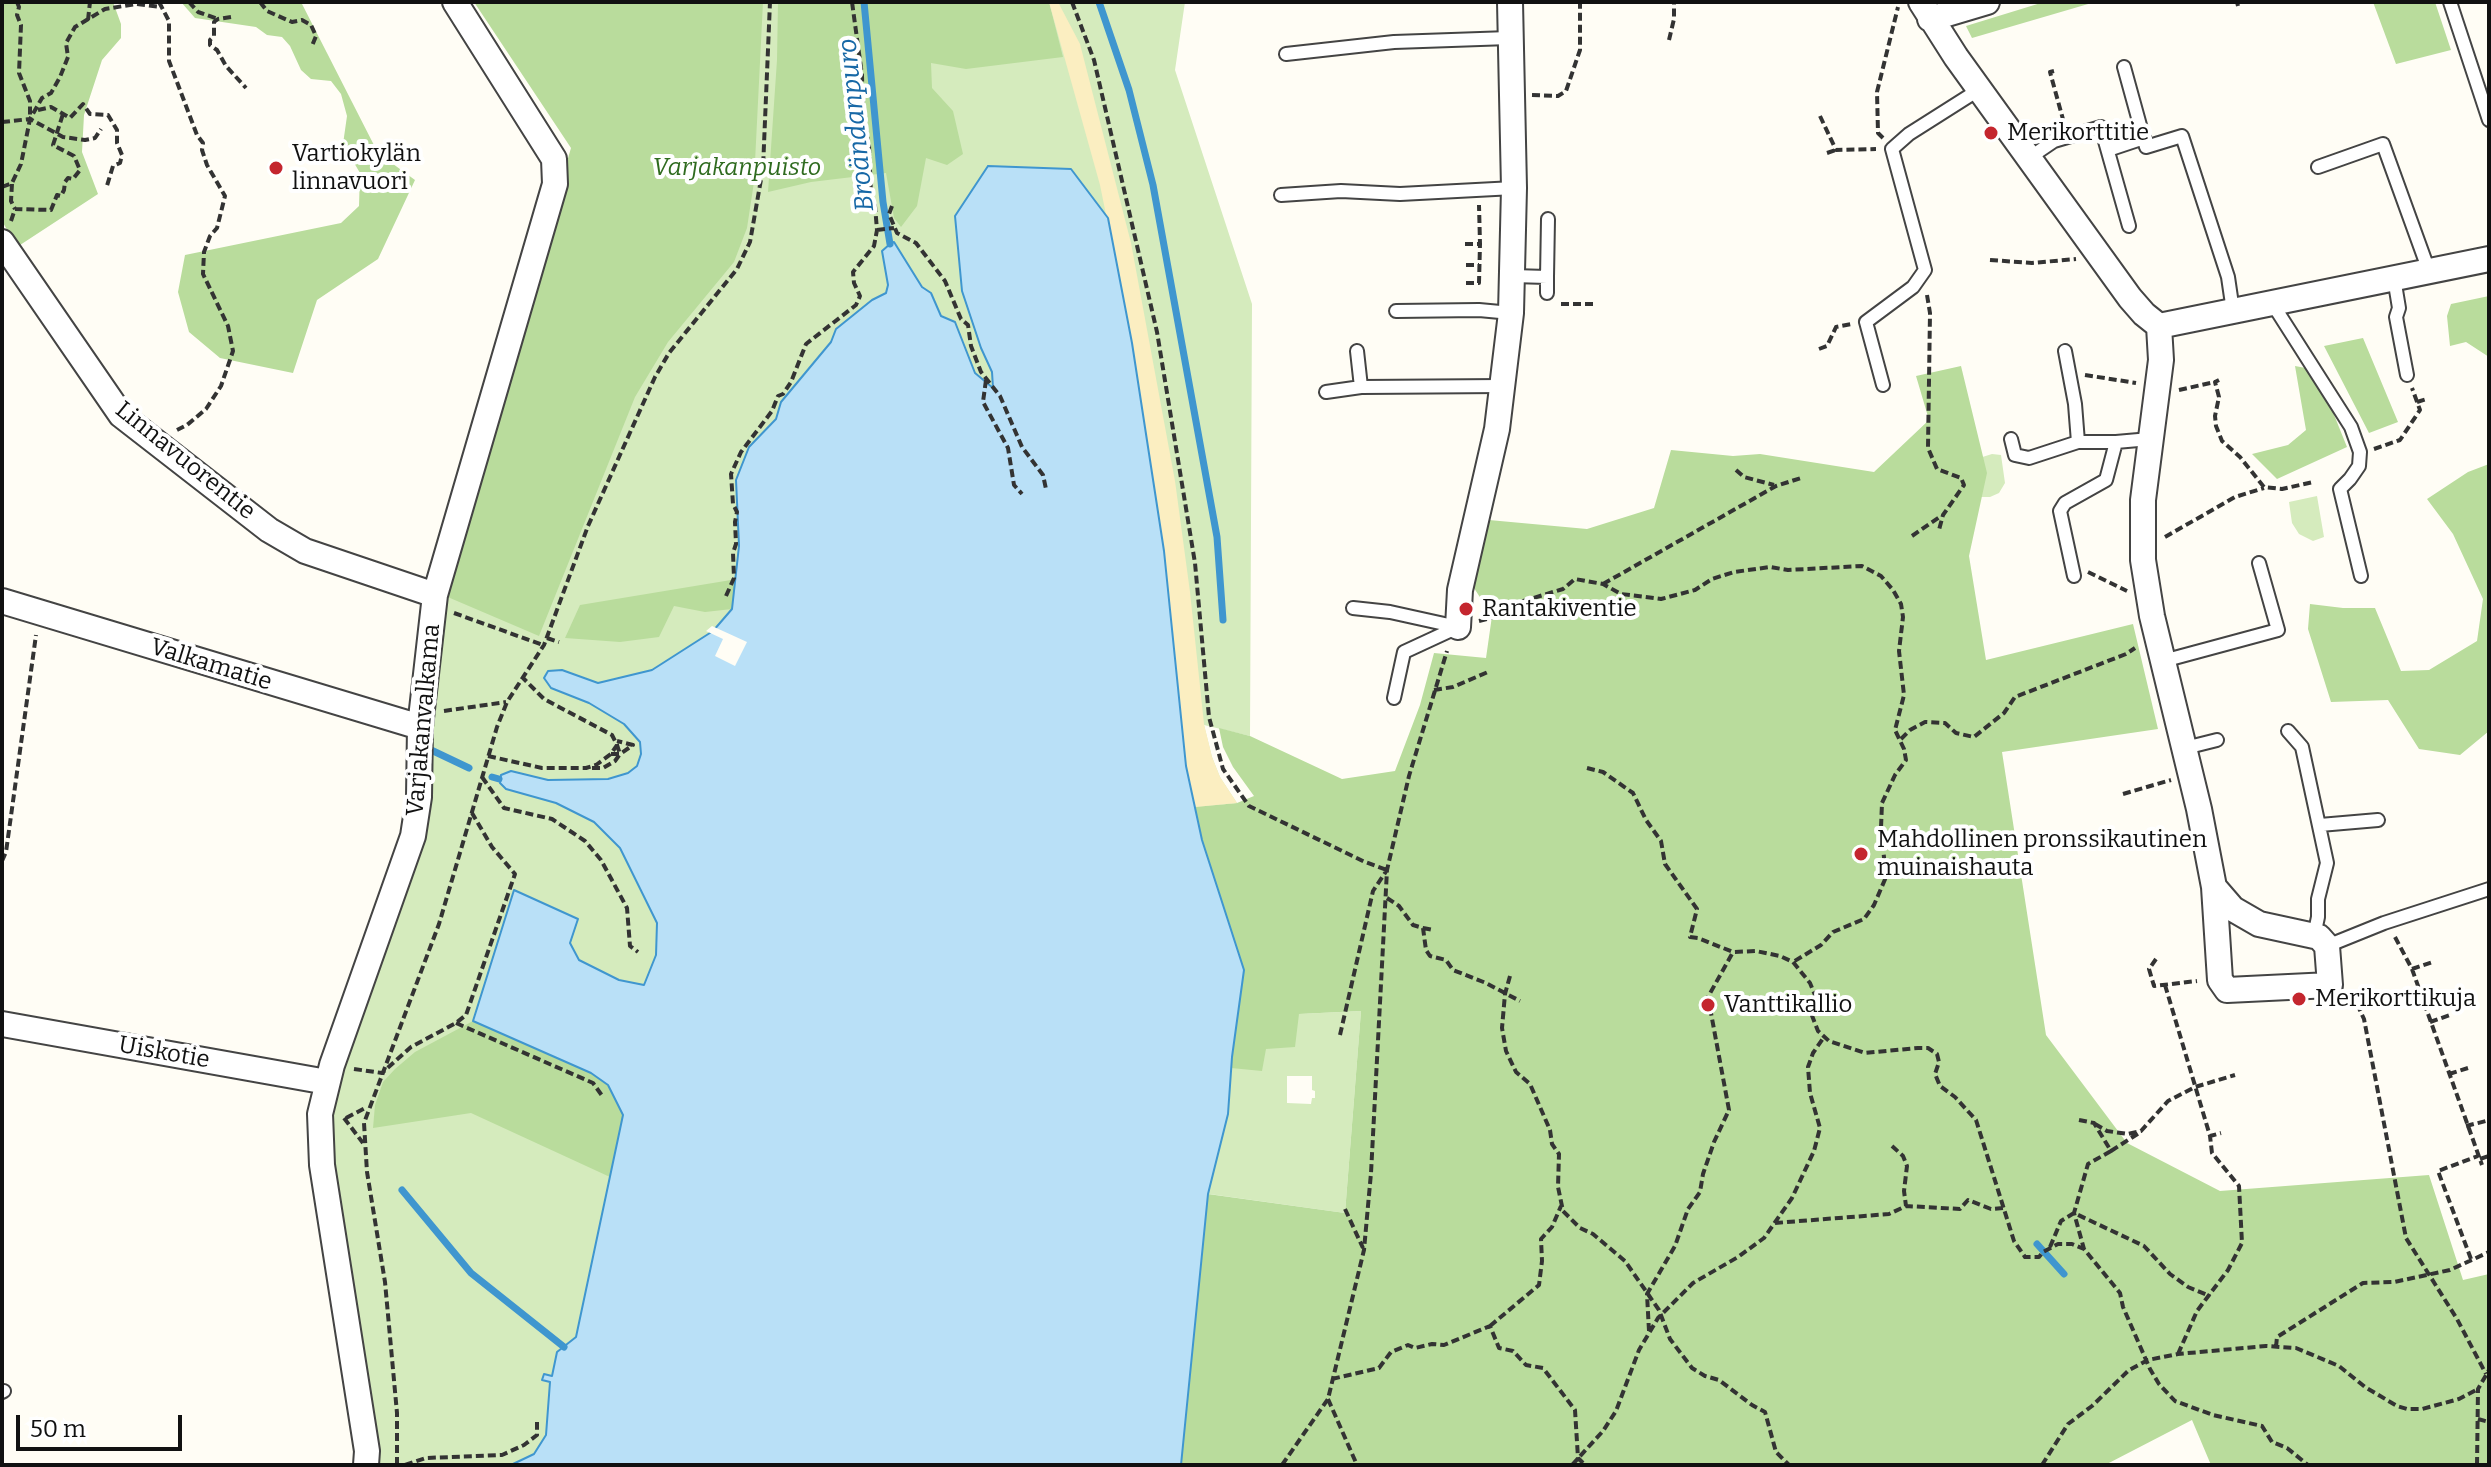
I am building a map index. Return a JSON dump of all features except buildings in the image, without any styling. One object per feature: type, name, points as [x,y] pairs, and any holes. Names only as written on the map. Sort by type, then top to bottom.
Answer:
[{"type":"street","name":"Varjakanvalkama","points":[[366,1465],[367,1451],[320,1142],[320,1114],[413,836],[419,797],[421,721],[435,595],[555,184],[554,159],[455,2]]},
{"type":"street","points":[[1458,627],[1460,590],[1497,429],[1511,313],[1514,188],[1510,2]]},
{"type":"street","points":[[1987,2],[1926,11],[2130,298],[2159,326],[2161,360],[2143,500],[2143,560],[2152,616],[2185,748],[2214,887],[2220,980],[2227,990],[2330,985],[2320,941],[2259,924],[2233,909],[2214,887]]},
{"type":"street","name":"Linnavuorentie","points":[[4,235],[121,415],[269,530],[305,551],[435,595]]},
{"type":"street","points":[[2159,326],[2489,259]]},
{"type":"street","name":"Valkamatie","points":[[2,601],[421,721]]},
{"type":"street","name":"Uiskotie","points":[[2,1024],[334,1074]]},
{"type":"lane","points":[[2450,2],[2489,120]]},
{"type":"lane","points":[[1286,54],[1394,42],[1509,38]]},
{"type":"lane","points":[[2124,67],[2146,147],[2182,136],[2228,277],[2233,311]]},
{"type":"lane","points":[[1883,385],[1866,322],[1913,287],[1925,270],[1892,149],[1909,134],[1980,89]]},
{"type":"lane","points":[[2029,158],[2054,141],[2101,127],[2129,226]]},
{"type":"lane","points":[[2108,150],[2144,138]]},
{"type":"lane","points":[[2318,167],[2383,144],[2429,271]]},
{"type":"lane","points":[[1281,195],[1341,191],[1400,194],[1514,188]]},
{"type":"lane","points":[[1547,293],[1548,219]]},
{"type":"lane","points":[[1513,276],[1547,277]]},
{"type":"lane","points":[[2394,278],[2399,308],[2396,317],[2407,375]]},
{"type":"lane","points":[[2272,303],[2351,427],[2360,452],[2359,466],[2340,489],[2361,576]]},
{"type":"lane","points":[[1396,311],[1479,310],[1511,313]]},
{"type":"lane","points":[[1357,351],[1361,387]]},
{"type":"lane","points":[[2065,351],[2078,442]]},
{"type":"lane","points":[[1326,392],[1361,387],[1503,386]]},
{"type":"lane","points":[[2011,439],[2015,455],[2029,458],[2078,442],[2150,439]]},
{"type":"lane","points":[[2073,570],[2060,511],[2065,503],[2106,480],[2116,442]]},
{"type":"lane","points":[[2163,661],[2278,630],[2259,563]]},
{"type":"lane","points":[[1353,608],[1390,612],[1458,627]]},
{"type":"lane","points":[[1394,698],[1404,652],[1458,627]]},
{"type":"lane","points":[[2288,731],[2302,747],[2327,863],[2318,899],[2320,941],[2489,889]]},
{"type":"lane","points":[[2185,748],[2217,740]]},
{"type":"lane","points":[[2320,825],[2378,820]]},
{"type":"path","points":[[4,235],[15,209],[11,201],[12,183],[21,164],[30,119],[30,101],[19,73],[21,25],[17,2]]},
{"type":"path","points":[[88,20],[90,2]]},
{"type":"path","points":[[189,2],[198,12],[218,19],[231,17]]},
{"type":"path","points":[[260,2],[267,11],[292,22],[302,20],[311,25],[316,36],[312,46]]},
{"type":"path","points":[[397,1465],[397,1413],[385,1282],[364,1123],[439,924],[507,702],[544,645],[588,526],[655,377],[669,353],[737,269],[750,242],[763,168],[770,2]]},
{"type":"path","points":[[726,596],[734,578],[733,553],[736,544],[737,512],[733,504],[731,474],[741,452],[772,411],[778,396],[791,382],[806,344],[856,305],[860,296],[853,272],[874,246],[877,230],[869,181],[869,145],[863,119],[862,75],[852,2]]},
{"type":"path","points":[[1072,2],[1094,60],[1157,332],[1195,563],[1209,717],[1223,769],[1249,806],[1387,870]]},
{"type":"path","points":[[1510,94],[1558,96],[1566,91],[1580,50],[1580,2]]},
{"type":"path","points":[[1669,40],[1674,2]]},
{"type":"path","points":[[1892,149],[1878,133],[1877,92],[1899,2]]},
{"type":"path","points":[[30,119],[42,98],[51,93],[64,67],[68,57],[66,43],[75,27],[105,9],[136,4],[161,5],[169,21],[169,61],[197,135],[203,143],[207,165],[225,196],[217,228],[204,252],[203,274],[228,326],[233,351],[221,386],[206,409],[187,425],[152,440]]},
{"type":"path","points":[[218,19],[214,22],[210,45],[246,88]]},
{"type":"path","points":[[2054,71],[2050,72],[2068,137]]},
{"type":"path","points":[[37,110],[51,107],[70,118],[83,104],[90,114],[108,115],[117,130],[117,143],[122,155],[120,163],[113,166],[106,189]]},
{"type":"path","points":[[15,209],[51,210],[57,195],[61,196],[64,190],[65,182],[68,178],[73,179],[80,170],[74,156],[53,145],[63,114]]},
{"type":"path","points":[[1820,116],[1836,150]]},
{"type":"path","points":[[2,122],[30,119],[58,134],[85,140],[95,138],[101,129]]},
{"type":"path","points":[[1827,153],[1836,150],[1892,149]]},
{"type":"path","points":[[2,187],[12,183]]},
{"type":"path","points":[[1466,283],[1479,283],[1478,189]]},
{"type":"path","points":[[892,206],[889,214],[897,233],[916,243],[945,281],[961,319],[968,325],[971,346],[981,372],[1000,396],[1022,447],[1043,475],[1046,489]]},
{"type":"path","points":[[877,230],[894,228]]},
{"type":"path","points":[[1465,244],[1480,244]]},
{"type":"path","points":[[1990,260],[2032,263],[2082,259]]},
{"type":"path","points":[[1466,265],[1479,265]]},
{"type":"path","points":[[1925,270],[1930,313],[1928,448],[1937,469],[1961,478],[1964,485],[1943,515],[1939,530]]},
{"type":"path","points":[[1547,293],[1557,304],[1593,304]]},
{"type":"path","points":[[1819,349],[1827,346],[1836,327],[1866,322]]},
{"type":"path","points":[[2069,372],[2117,382],[2142,383]]},
{"type":"path","points":[[2360,452],[2387,447],[2400,440],[2420,410],[2407,375]]},
{"type":"path","points":[[986,380],[983,402],[1008,448],[1014,485],[1022,494]]},
{"type":"path","points":[[2173,392],[2217,381],[2219,397],[2215,416],[2222,441],[2240,457],[2264,487]]},
{"type":"path","points":[[2417,402],[2427,399]]},
{"type":"path","points":[[1736,470],[1744,477],[1776,486]]},
{"type":"path","points":[[1603,584],[1776,486],[1801,478]]},
{"type":"path","points":[[2159,539],[2235,497],[2264,487],[2282,489],[2313,482]]},
{"type":"path","points":[[1912,536],[1943,515]]},
{"type":"path","points":[[1282,1465],[1328,1399],[1364,1250],[1387,870],[1441,665],[1458,627],[1491,618],[1520,602],[1563,589],[1575,579],[1603,584],[1621,594],[1661,599],[1695,590],[1712,579],[1734,572],[1770,567],[1788,570],[1862,566],[1881,576],[1901,604],[1903,617],[1899,651],[1904,695],[1895,730],[1906,760],[1882,803],[1886,877],[1864,919],[1833,932],[1821,945],[1793,962]]},
{"type":"path","points":[[2073,570],[2133,594]]},
{"type":"path","points":[[435,595],[448,611],[544,645]]},
{"type":"path","points":[[2,861],[6,852],[39,613]]},
{"type":"path","points":[[547,638],[559,642]]},
{"type":"path","points":[[1900,740],[1925,722],[1945,723],[1956,733],[1974,737],[2004,713],[2015,697],[2126,654],[2143,641]]},
{"type":"path","points":[[1434,690],[1453,687],[1488,672]]},
{"type":"path","points":[[523,678],[544,699],[612,735],[620,754]]},
{"type":"path","points":[[421,721],[507,702]]},
{"type":"path","points":[[586,768],[611,754],[616,743]]},
{"type":"path","points":[[488,756],[542,768],[603,768],[633,745],[616,743]]},
{"type":"path","points":[[611,754],[620,754]]},
{"type":"path","points":[[1587,768],[1603,772],[1633,793],[1661,841],[1665,864],[1697,909],[1690,937],[1733,952],[1756,951],[1793,962],[1810,983],[1815,995],[1811,1013],[1818,1031],[1846,1049],[1865,1053],[1928,1048],[1937,1054],[1939,1062],[1935,1074],[1940,1086],[1976,1120],[2014,1241],[2025,1257],[2039,1257],[2050,1247],[2061,1221],[2074,1213]]},
{"type":"path","points":[[482,777],[504,808],[552,819],[585,841],[601,860],[627,908],[630,946],[638,952]]},
{"type":"path","points":[[2123,794],[2141,792],[2177,778]]},
{"type":"path","points":[[477,792],[492,793]]},
{"type":"path","points":[[334,1074],[382,1073],[411,1047],[466,1015],[515,874],[492,847],[472,812]]},
{"type":"path","points":[[1340,1035],[1373,891],[1387,870]]},
{"type":"path","points":[[1387,898],[1399,906],[1413,925],[1433,930]]},
{"type":"path","points":[[2384,923],[2401,945],[2412,969],[2480,1160]]},
{"type":"path","points":[[1423,928],[1426,950],[1430,956],[1446,960],[1453,970],[1520,1001]]},
{"type":"path","points":[[1649,1333],[1647,1294],[1675,1246],[1688,1209],[1700,1192],[1710,1153],[1729,1110],[1716,1026],[1708,997],[1733,952]]},
{"type":"path","points":[[2156,959],[2149,969],[2154,986],[2204,980]]},
{"type":"path","points":[[2412,969],[2433,962]]},
{"type":"path","points":[[1510,976],[1502,1028],[1506,1051],[1516,1072],[1530,1084],[1537,1097],[1552,1144],[1559,1154],[1558,1187],[1563,1211],[1580,1228],[1593,1234],[1625,1261],[1661,1315],[1670,1339],[1692,1368],[1719,1380],[1765,1412],[1776,1452],[1789,1465]]},
{"type":"path","points":[[2146,984],[2153,982]]},
{"type":"path","points":[[2165,985],[2210,1136],[2212,1153],[2239,1186],[2242,1243],[2228,1270],[2197,1311],[2178,1354]]},
{"type":"path","points":[[2330,985],[2351,992],[2364,1019],[2406,1238],[2488,1372],[2478,1389],[2478,1464]]},
{"type":"path","points":[[2430,1022],[2450,1015]]},
{"type":"path","points":[[456,1023],[593,1083],[603,1097]]},
{"type":"path","points":[[1572,1465],[1603,1431],[1616,1411],[1639,1350],[1661,1315],[1693,1283],[1764,1238],[1792,1198],[1820,1128],[1810,1093],[1808,1067],[1824,1037]]},
{"type":"path","points":[[2449,1074],[2468,1068]]},
{"type":"path","points":[[2235,1075],[2195,1087],[2168,1101],[2141,1131],[2088,1164],[2074,1213],[2084,1249],[2120,1293],[2123,1307],[2159,1384],[2175,1401],[2213,1415],[2262,1426],[2272,1442],[2287,1448],[2308,1465]]},
{"type":"path","points":[[2079,1120],[2094,1123],[2107,1131],[2128,1134],[2141,1131]]},
{"type":"path","points":[[2466,1126],[2486,1121]]},
{"type":"path","points":[[2094,1123],[2111,1151]]},
{"type":"path","points":[[2210,1136],[2221,1133]]},
{"type":"path","points":[[1892,1146],[1903,1156],[1907,1166],[1906,1206]]},
{"type":"path","points":[[2471,1259],[2438,1171],[2489,1156]]},
{"type":"path","points":[[1775,1223],[1889,1214],[1906,1206],[1960,1209],[1968,1200],[1991,1209],[2003,1208]]},
{"type":"path","points":[[1332,1379],[1379,1368],[1391,1352],[1408,1345],[1415,1348],[1444,1345],[1490,1326],[1539,1285],[1541,1239],[1552,1227],[1561,1205]]},
{"type":"path","points":[[1345,1209],[1364,1250]]},
{"type":"path","points":[[2074,1213],[2144,1246],[2179,1281],[2210,1296]]},
{"type":"path","points":[[2050,1247],[2072,1244],[2084,1249]]},
{"type":"path","points":[[2276,1347],[2277,1337],[2363,1283],[2394,1282],[2450,1270],[2489,1252]]},
{"type":"path","points":[[1490,1326],[1499,1348],[1513,1351],[1526,1365],[1543,1368],[1575,1410],[1578,1458],[1585,1465]]},
{"type":"path","points":[[2042,1465],[2068,1424],[2129,1370],[2148,1360],[2178,1354],[2296,1348],[2324,1358],[2365,1387],[2407,1409],[2422,1409],[2459,1399],[2478,1389]]},
{"type":"path","points":[[1328,1399],[1357,1465]]},
{"type":"path","points":[[2478,1419],[2489,1422]]},
{"type":"path","points":[[405,1465],[426,1458],[502,1455],[537,1435],[537,1422]]},
{"type":"green space","points":[[2,2],[113,2],[121,24],[121,38],[102,60],[84,115],[82,152],[98,194],[17,247],[2,221]]},
{"type":"green space","points":[[181,2],[301,2],[378,153],[415,180],[378,259],[317,300],[293,373],[220,358],[189,332],[178,292],[185,255],[341,223],[359,206],[360,173],[343,144],[347,116],[341,94],[331,81],[311,79],[301,70],[290,46],[282,37],[267,35],[256,27],[195,18]]},
{"type":"green space","points":[[474,2],[763,2],[754,182],[747,228],[734,262],[668,342],[635,397],[539,636],[443,595],[571,148]]},
{"type":"green space","name":"Varjakanpuisto","points":[[506,2],[1185,2],[1175,70],[1252,304],[1250,736],[1204,725],[1220,777],[1237,803],[1195,808],[1266,1048],[1299,1014],[1361,1011],[1345,1213],[1209,1194],[1181,1465],[1035,1465],[941,316],[931,294],[899,287],[872,300],[836,329],[831,342],[781,402],[776,418],[749,447],[736,480],[739,546],[732,609],[713,631],[652,670],[598,683],[563,670],[547,671],[544,678],[551,688],[589,703],[624,724],[640,742],[641,754],[637,766],[629,773],[608,779],[548,780],[511,771],[506,789],[556,803],[595,823],[620,848],[657,923],[656,955],[644,985],[620,980],[579,960],[570,943],[473,1020],[624,1115],[576,1337],[557,1352],[552,1376],[544,1374],[543,1380],[550,1382],[546,1435],[534,1454],[513,1464],[376,1465],[327,1137],[329,1096],[422,824],[437,625],[569,160],[582,92]],"holes":[[[1287,1076],[1312,1076],[1315,1098],[1312,1098],[1311,1104],[1287,1103]]]},
{"type":"green space","points":[[778,2],[1049,2],[1063,57],[966,69],[931,63],[932,88],[953,111],[963,154],[947,165],[926,158],[917,206],[901,227],[894,218],[886,173],[811,182],[768,192]]},
{"type":"green space","points":[[2044,2],[2095,2],[1972,38],[1966,26]]},
{"type":"green space","points":[[2373,2],[2435,2],[2451,50],[2396,64]]},
{"type":"green space","points":[[2489,296],[2489,357],[2466,342],[2450,346],[2447,316],[2451,304]]},
{"type":"green space","points":[[2363,338],[2398,422],[2369,433],[2324,346]]},
{"type":"green space","points":[[1961,366],[1987,473],[1969,556],[1986,660],[2133,624],[2158,729],[2002,752],[2046,1035],[2127,1143],[2220,1191],[2429,1175],[2463,1280],[2489,1274],[2489,1465],[2211,1465],[2192,1420],[2105,1465],[1181,1465],[1208,1194],[1345,1213],[1361,1011],[1299,1014],[1295,1047],[1266,1049],[1262,1071],[1231,1068],[1202,840],[1195,807],[1237,803],[1254,796],[1233,767],[1223,747],[1219,728],[1250,736],[1342,779],[1395,771],[1420,705],[1434,653],[1486,658],[1492,616],[1474,588],[1489,520],[1587,529],[1654,508],[1671,450],[1733,456],[1760,454],[1874,472],[1929,420],[1916,376]]},
{"type":"green space","points":[[2295,366],[2316,370],[2347,447],[2277,479],[2252,454],[2288,445],[2306,430]]},
{"type":"green space","points":[[1992,454],[2001,455],[2005,483],[1999,493],[1990,497],[1975,497],[1976,459]]},
{"type":"green space","points":[[2489,464],[2489,731],[2460,755],[2419,749],[2388,700],[2331,702],[2308,629],[2310,604],[2375,608],[2401,671],[2429,670],[2477,641],[2483,599],[2453,534],[2427,499],[2468,472]]},
{"type":"green space","points":[[2317,496],[2324,537],[2313,541],[2299,534],[2292,523],[2289,502]]},
{"type":"green space","points":[[737,579],[732,609],[705,612],[674,606],[659,637],[620,642],[565,638],[580,605]]},
{"type":"green space","points":[[473,1021],[591,1073],[608,1085],[624,1115],[610,1177],[471,1113],[373,1128],[375,1105],[383,1082],[395,1069],[415,1052]]},
{"type":"sand","points":[[1049,2],[1058,2],[1080,44],[1131,243],[1175,481],[1204,724],[1220,777],[1237,803],[1195,807],[1186,766],[1164,551],[1132,343],[1100,185]]},
{"type":"water","points":[[988,166],[1071,169],[1108,218],[1132,343],[1164,551],[1186,766],[1202,840],[1244,970],[1228,1114],[1208,1194],[1181,1465],[495,1465],[513,1464],[534,1454],[546,1435],[550,1382],[542,1380],[544,1374],[552,1376],[557,1352],[576,1337],[623,1115],[608,1085],[591,1073],[473,1021],[514,890],[578,919],[570,943],[579,960],[619,980],[644,985],[656,955],[657,923],[620,848],[594,822],[556,803],[506,789],[500,783],[501,775],[511,771],[548,780],[608,779],[628,773],[637,766],[641,754],[640,742],[624,724],[589,703],[551,688],[544,678],[548,671],[562,670],[598,683],[652,670],[713,631],[732,609],[739,546],[736,480],[749,447],[776,419],[781,402],[831,342],[836,329],[872,300],[886,293],[888,285],[882,251],[890,244],[894,242],[922,287],[931,293],[941,316],[955,322],[975,373],[993,388],[992,372],[962,291],[955,216]]},
{"type":"pier","points":[[712,626],[747,642],[735,666],[715,656],[723,639],[706,631]]},
{"type":"waterway","name":"Broändanpuro","points":[[864,2],[883,202],[890,244]]},
{"type":"waterway","points":[[1099,2],[1129,90],[1153,185],[1217,537],[1223,620]]},
{"type":"waterway","points":[[429,749],[469,768]]},
{"type":"waterway","points":[[492,777],[499,779]]},
{"type":"waterway","points":[[402,1190],[471,1273],[564,1347]]},
{"type":"waterway","points":[[2037,1244],[2064,1274]]},
{"type":"place","name":"Merikorttitie","points":[[1991,133]]},
{"type":"place","name":"Vartiokylän linnavuori","points":[[276,168]]},
{"type":"place","name":"Rantakiventie","points":[[1466,609]]},
{"type":"place","name":"Mahdollinen pronssikautinen muinaishauta","points":[[1861,854]]},
{"type":"place","name":"Merikorttikuja","points":[[2299,999]]},
{"type":"place","name":"Vanttikallio","points":[[1708,1005]]}]
